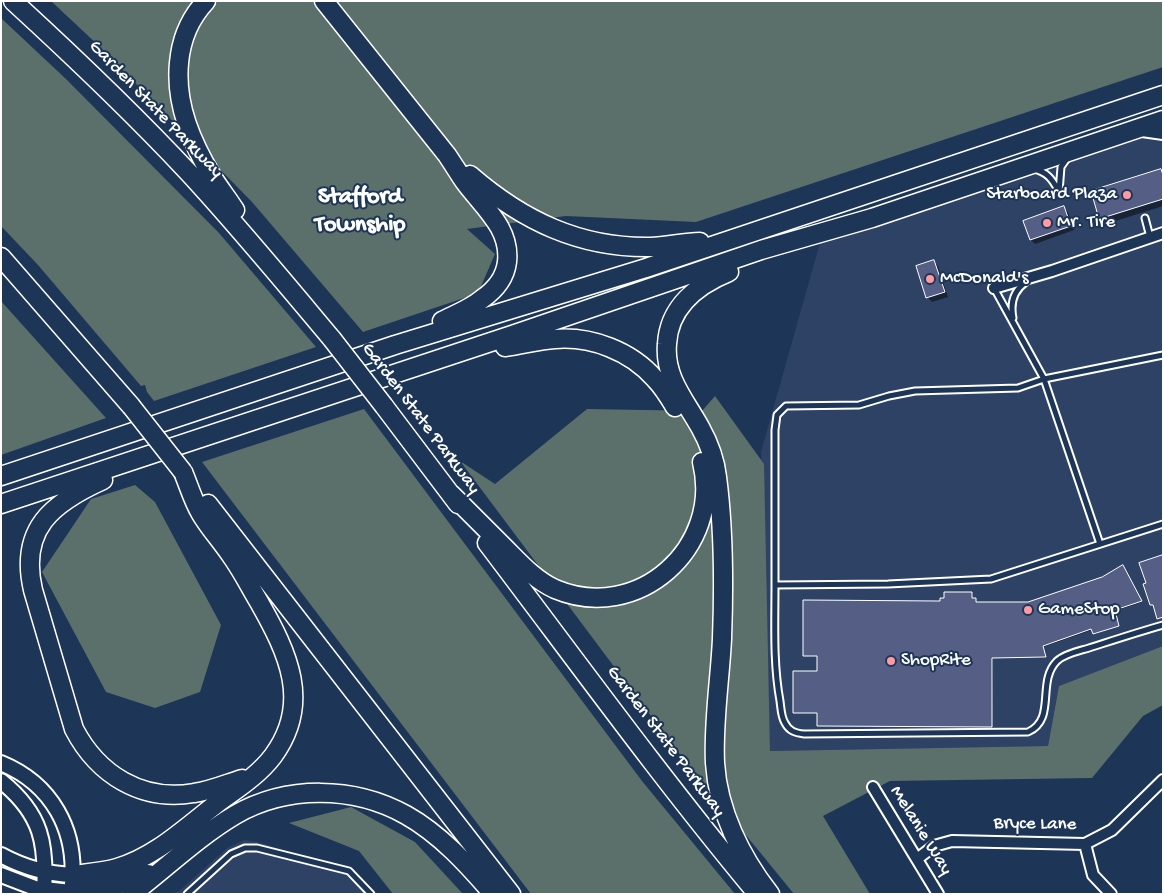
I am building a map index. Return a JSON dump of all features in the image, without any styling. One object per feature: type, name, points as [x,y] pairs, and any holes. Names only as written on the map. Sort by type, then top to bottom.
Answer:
[{"type":"highway","name":"Garden State Parkway","points":[[13,1],[119,100],[188,172],[259,252],[332,339],[716,845],[757,894]]},
{"type":"highway","points":[[206,1],[191,21],[182,44],[178,82],[181,108],[190,134],[205,163],[259,252]]},
{"type":"highway","points":[[324,1],[447,155],[464,181],[497,222],[503,233],[507,249],[506,268],[497,286],[481,300],[395,345]]},
{"type":"highway","points":[[1,476],[395,345],[646,268],[1163,95]]},
{"type":"highway","points":[[1,504],[465,351],[761,250],[872,218],[1163,120]]},
{"type":"highway","points":[[447,155],[485,189],[512,208],[541,224],[571,236],[603,243],[640,247],[692,242],[725,242]]},
{"type":"highway","points":[[770,894],[750,866],[733,834],[723,808],[716,778],[715,754],[724,575],[717,475],[708,444],[672,380],[667,362],[667,343],[670,325],[674,317],[684,301],[698,288],[714,278],[766,258],[823,232]]},
{"type":"highway","points":[[1,257],[130,406],[183,472],[511,894]]},
{"type":"highway","points":[[451,494],[528,570],[545,584],[564,592],[598,597],[618,595],[636,590],[657,579],[672,567],[685,552],[695,536],[706,497],[705,476],[701,457],[687,428],[655,379],[628,356],[591,342],[564,338],[517,346],[465,351]]},
{"type":"highway","points":[[145,456],[58,504],[43,521],[34,539],[30,559],[30,580],[70,718],[85,748],[100,765],[127,784],[145,790],[166,794],[194,793],[253,776]]},
{"type":"highway","points":[[1,468],[24,468]]},
{"type":"highway","points":[[72,887],[100,872],[118,868],[144,856],[168,840],[253,776],[272,757],[288,730],[294,705],[292,677],[283,648],[234,559],[201,514],[183,472]]},
{"type":"highway","points":[[132,894],[224,822],[256,804],[303,794],[322,793],[346,795],[378,802],[412,819],[453,852],[493,894]]},
{"type":"highway","points":[[72,887],[99,890],[132,881],[181,855]]},
{"type":"street","points":[[1129,131],[1163,134]]},
{"type":"street","points":[[994,288],[1052,271],[1163,232]]},
{"type":"street","points":[[1,763],[25,774],[52,801],[61,818],[68,838],[72,859],[72,887]]},
{"type":"street","name":"Bryce Lane","points":[[917,859],[934,846],[952,841],[1085,844],[1112,830],[1163,780]]},
{"type":"street","points":[[1,781],[19,798],[35,821],[42,839],[46,872],[44,892]]},
{"type":"street","name":"Melanie Way","points":[[873,787],[938,894]]},
{"type":"street","points":[[1085,844],[1093,875],[1111,894]]},
{"type":"street","points":[[1,856],[46,872],[72,887]]},
{"type":"street","points":[[1,876],[44,892],[72,887]]},
{"type":"lane","points":[[1024,166],[1049,175],[1059,192],[1061,167],[1066,159],[1077,149]]},
{"type":"lane","points":[[1145,218],[1150,237]]},
{"type":"lane","points":[[1014,324],[1011,307],[1015,292],[1026,282],[1052,271]]},
{"type":"lane","points":[[994,288],[1044,379],[1100,544]]},
{"type":"lane","points":[[1163,355],[1044,379],[1018,388],[916,391],[889,396],[859,405],[786,406],[777,415],[775,430],[776,678],[784,722],[795,733],[804,734],[1028,732],[1035,729],[1045,715],[1048,674],[1057,661],[1073,653],[1163,624]]},
{"type":"lane","points":[[775,585],[908,583],[991,579],[1163,524]]},
{"type":"lane","points":[[187,894],[231,854],[245,848],[256,848],[349,871],[371,894]]},
{"type":"shaded area","points":[[1163,120],[1163,646],[1059,686],[1048,746],[770,751],[761,452],[823,232]]},
{"type":"shaded area","points":[[244,840],[258,842],[349,871],[371,894],[171,894],[179,891],[227,848]]},
{"type":"green space","points":[[51,1],[1163,1],[1163,67],[696,222],[566,216],[467,229],[495,254],[476,294],[363,332],[252,202],[99,46]]},
{"type":"green space","points":[[1,18],[66,79],[219,233],[316,347],[154,401],[147,392],[145,385],[141,386],[38,265],[1,226]]},
{"type":"green space","points":[[1,301],[106,418],[1,455]]},
{"type":"green space","points":[[715,396],[764,464],[770,751],[1048,746],[1059,686],[1163,646],[1163,705],[1143,716],[1092,778],[890,781],[823,816],[870,894],[794,894],[678,752],[460,461],[495,484],[587,409],[702,411]]},
{"type":"green space","points":[[364,409],[642,781],[735,894],[531,894],[202,462]]},
{"type":"green space","points":[[135,485],[155,502],[221,625],[200,692],[155,708],[106,692],[42,572],[91,499]]},
{"type":"green space","points":[[351,807],[415,842],[463,894],[393,894],[359,851],[289,823]]},
{"type":"building","name":"Starboard Plaza","points":[[1161,169],[1163,175],[1163,199],[1099,219],[1091,191]]},
{"type":"building","name":"Mr. Tire","points":[[1064,206],[1071,226],[1030,240],[1023,221]]},
{"type":"building","name":"McDonald's","points":[[934,260],[945,292],[926,298],[916,266]]},
{"type":"building","points":[[1163,555],[1163,617],[1157,619],[1143,584],[1146,583],[1139,563]]},
{"type":"building","points":[[1123,565],[1142,601],[1115,610],[1119,626],[1093,634],[1091,629],[1043,646],[1046,657],[992,658],[992,727],[817,726],[817,713],[793,713],[793,671],[817,671],[817,656],[803,656],[803,600],[940,601],[940,598],[944,598],[944,592],[972,592],[972,598],[976,598],[976,602],[1028,602],[1102,577]]},
{"type":"place","name":"Starboard Plaza","points":[[1127,195]]},
{"type":"place","name":"Mr. Tire","points":[[1047,223]]},
{"type":"place","name":"McDonald's","points":[[930,279]]},
{"type":"place","name":"GameStop","points":[[1028,610]]},
{"type":"place","name":"ShopRite","points":[[891,661]]},
{"type":"district","name":"Stafford Township","points":[[360,212]]}]
